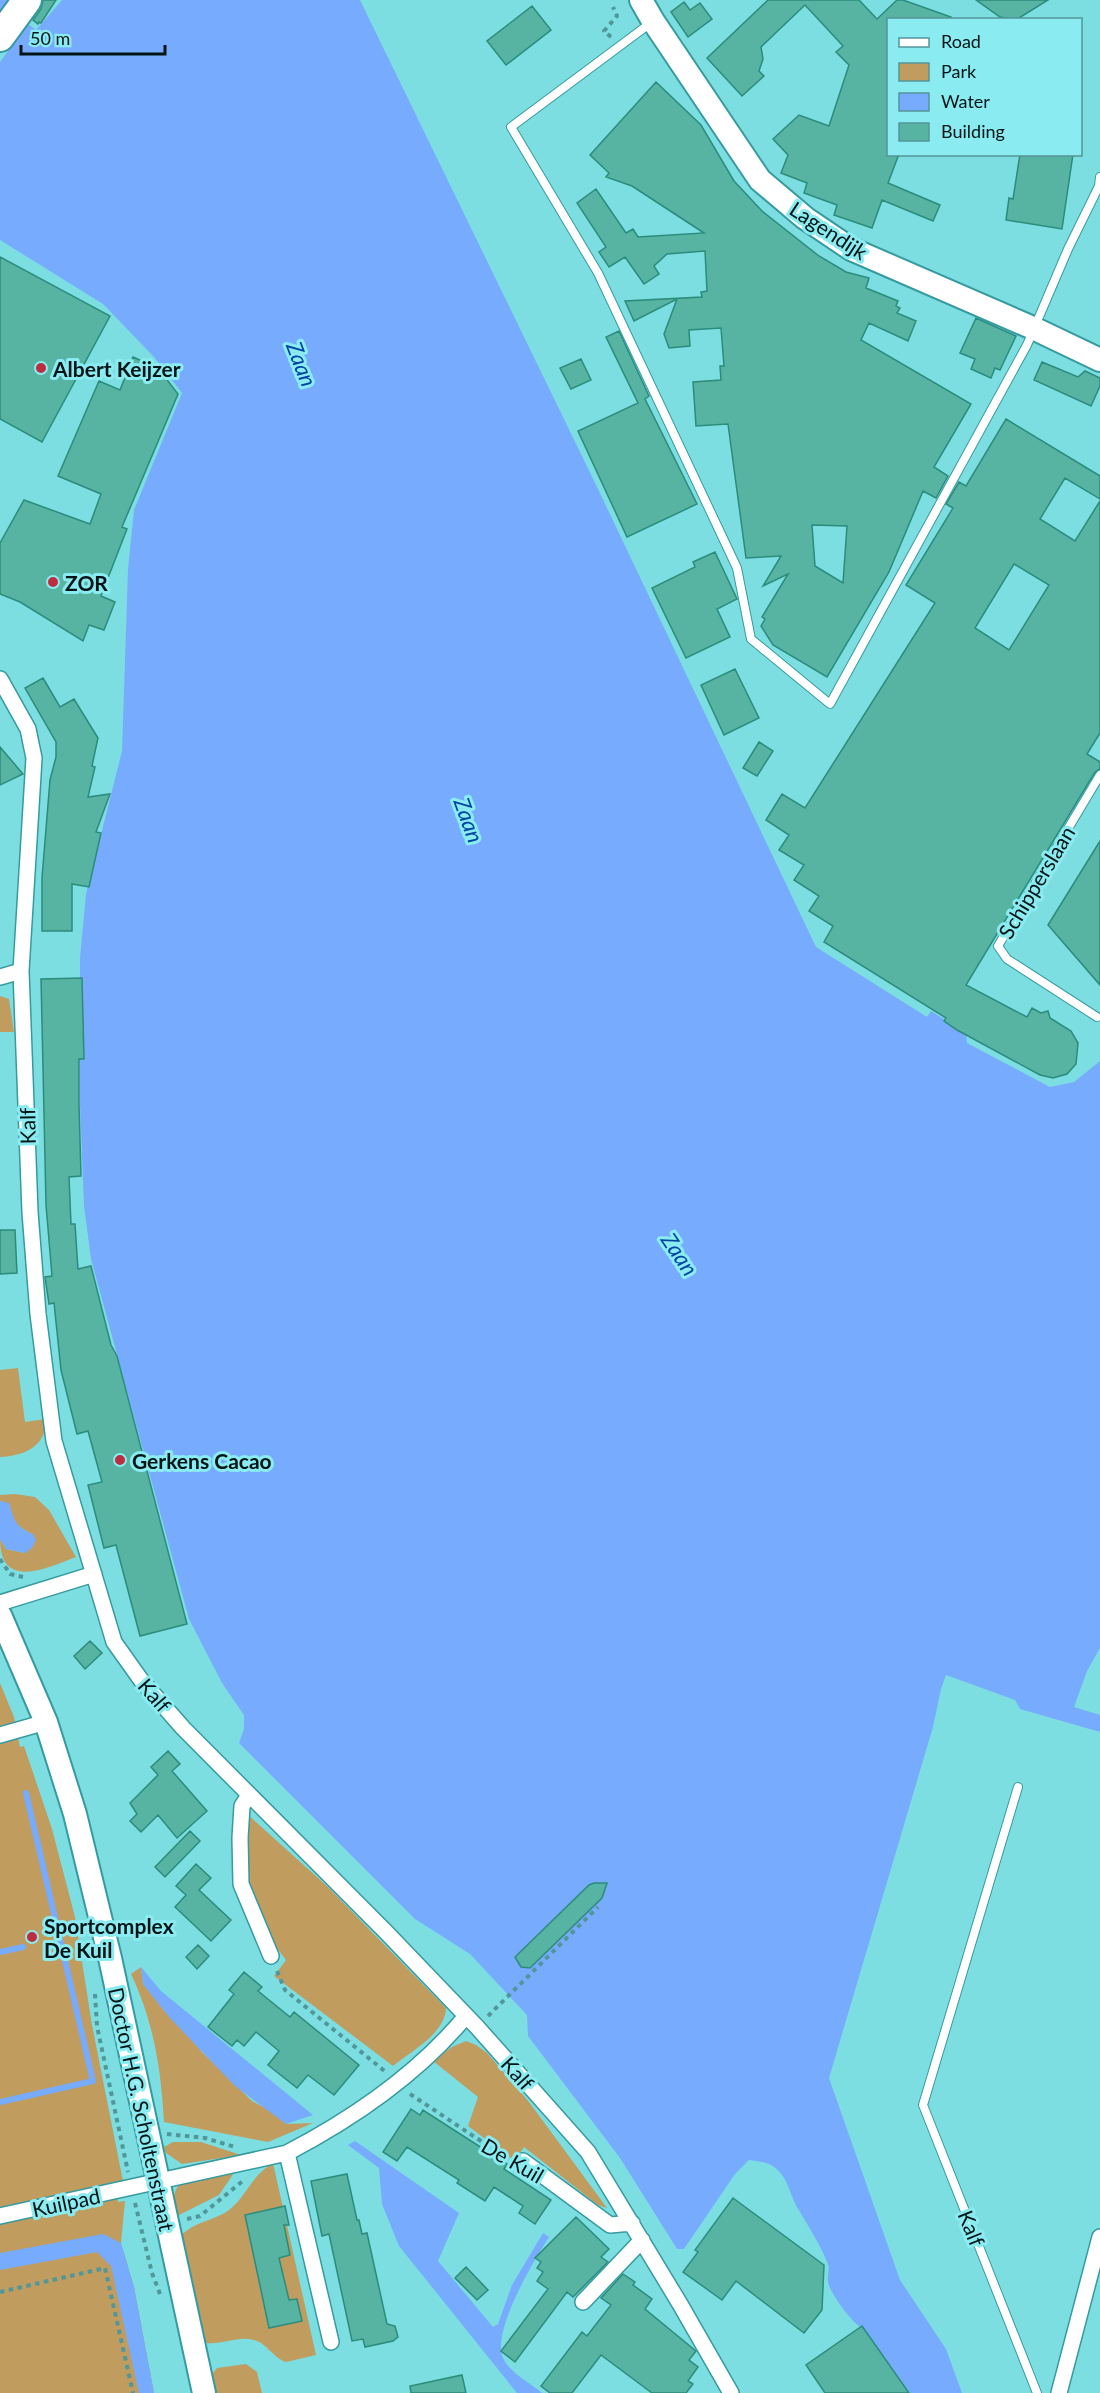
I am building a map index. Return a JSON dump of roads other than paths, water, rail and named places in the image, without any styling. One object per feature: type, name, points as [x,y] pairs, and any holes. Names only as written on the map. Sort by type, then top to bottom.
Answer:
[{"type":"highway","points":[[0,37],[27,0]]},
{"type":"main road","name":"Lagendijk","points":[[641,0],[760,180],[805,218],[851,249],[1033,328],[1100,360]]},
{"type":"main road","name":"Doctor H.G. Scholtenstraat","points":[[0,1615],[46,1722],[89,1865],[204,2393]]},
{"type":"street","name":"Kalf","points":[[0,679],[28,729],[34,758],[21,971],[30,1212],[38,1314],[54,1441],[114,1642],[141,1680],[183,1728],[472,2022],[588,2152],[729,2389]]},
{"type":"street","points":[[0,977],[21,971]]},
{"type":"street","points":[[0,1602],[94,1574]]},
{"type":"street","points":[[0,1735],[46,1722]]},
{"type":"street","points":[[249,1795],[242,1806],[241,1884],[271,1956]]},
{"type":"street","points":[[158,2182],[287,2152],[330,2130],[396,2084],[472,2022]]},
{"type":"street","points":[[287,2152],[331,2342]]},
{"type":"street","name":"De Kuil","points":[[523,2161],[610,2225],[632,2223]]},
{"type":"street","name":"Kuilpad","points":[[0,2216],[158,2182]]},
{"type":"street","points":[[1059,2393],[1100,2237]]},
{"type":"street","points":[[583,2302],[642,2240]]},
{"type":"street","points":[[713,2393],[729,2389]]},
{"type":"lane","points":[[653,21],[511,127],[598,273],[692,473],[736,568],[751,639],[830,704],[1021,355],[1099,186],[1100,177]]},
{"type":"lane","name":"Schipperslaan","points":[[1097,1017],[1007,959],[998,946],[1100,775]]},
{"type":"lane","name":"Kalf","points":[[1018,1787],[923,2105],[1037,2393]]},
{"type":"water","name":"Zaan","points":[[0,0],[360,0],[598,489],[816,947],[927,1017],[931,1011],[966,1033],[967,1043],[1050,1087],[1074,1082],[1100,1061],[1100,1648],[1087,1671],[1074,1707],[1100,1715],[1100,1732],[1020,1709],[1015,1700],[946,1675],[933,1727],[829,2078],[900,2280],[946,2349],[962,2393],[910,2393],[863,2328],[848,2315],[833,2293],[828,2282],[828,2264],[821,2249],[797,2207],[784,2178],[771,2165],[749,2160],[735,2174],[684,2249],[677,2249],[620,2158],[528,2036],[527,2015],[470,1954],[415,1919],[239,1743],[244,1729],[244,1715],[222,1683],[189,1619],[91,1259],[84,1206],[80,1104],[80,958],[86,894],[122,751],[128,569],[134,510],[182,393],[154,357],[103,304],[0,240]]},
{"type":"water","points":[[0,1501],[9,1503],[16,1523],[33,1534],[36,1540],[32,1548],[25,1553],[6,1549],[0,1539]]},
{"type":"water","points":[[141,1967],[161,1991],[313,2115],[286,2124],[235,2086],[169,2017],[143,1984]]},
{"type":"water","points":[[355,2141],[459,2213],[438,2261],[493,2327],[498,2324],[512,2285],[543,2233],[549,2237],[515,2298],[503,2333],[501,2348],[504,2360],[511,2369],[542,2393],[517,2393],[399,2246],[382,2204],[379,2168],[348,2145]]},
{"type":"water","points":[[103,2234],[121,2243],[134,2287],[154,2393],[139,2393],[111,2266],[97,2252],[0,2270],[0,2253]]},
{"type":"waterway","points":[[0,2102],[93,2081],[26,1793]]},
{"type":"waterway","points":[[0,1952],[23,1947]]},
{"type":"place","name":"Albert Keijzer","points":[[41,368]]},
{"type":"place","name":"ZOR","points":[[53,582]]},
{"type":"place","name":"Gerkens Cacao","points":[[120,1460]]},
{"type":"place","name":"Sportcomplex De Kuil","points":[[32,1937]]}]
